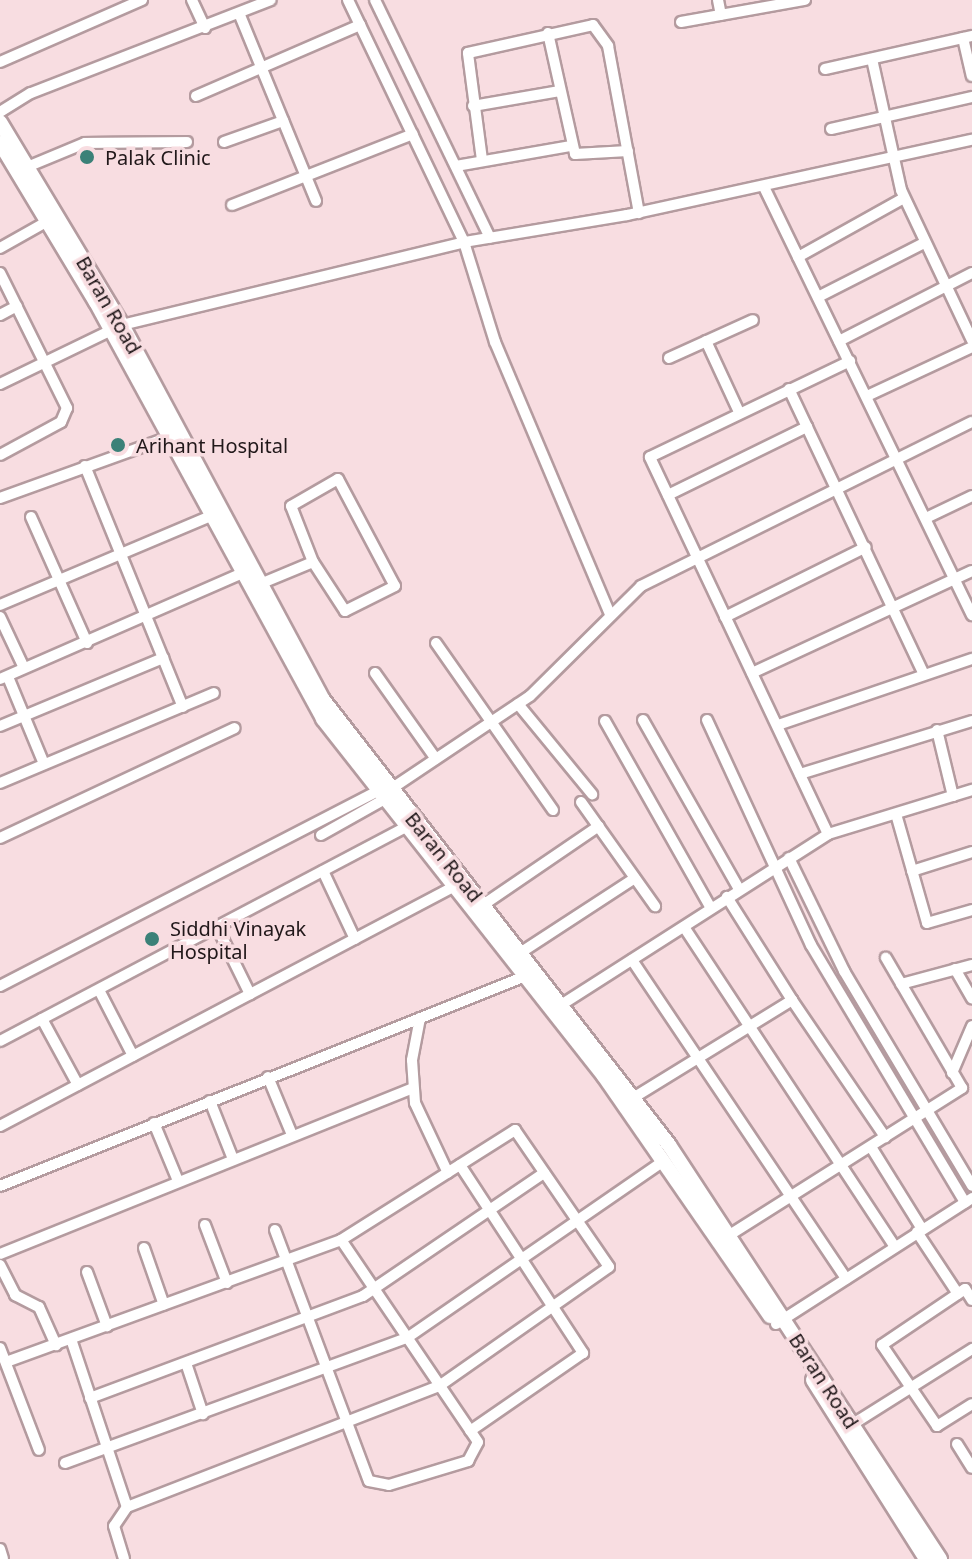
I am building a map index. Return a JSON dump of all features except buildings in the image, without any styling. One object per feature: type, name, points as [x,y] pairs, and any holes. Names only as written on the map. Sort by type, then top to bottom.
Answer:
[{"type":"main road","name":"Baran Road","points":[[0,122],[324,701],[383,794],[483,905],[633,1098],[728,1236],[926,1559]]},
{"type":"main road","name":"Baran Road","points":[[0,143],[116,326],[169,437],[305,691],[664,1161],[853,1424],[940,1559]]},
{"type":"street","points":[[0,62],[142,0]]},
{"type":"street","points":[[192,0],[205,28]]},
{"type":"street","points":[[0,112],[31,93],[271,0]]},
{"type":"street","points":[[348,0],[464,242],[495,342],[610,614]]},
{"type":"street","points":[[375,0],[490,238]]},
{"type":"street","points":[[718,0],[721,15]]},
{"type":"street","points":[[681,22],[805,0]]},
{"type":"street","points":[[239,13],[316,201]]},
{"type":"street","points":[[196,96],[360,25]]},
{"type":"street","points":[[482,160],[468,53],[588,25],[603,31],[639,213]]},
{"type":"street","points":[[548,33],[571,146],[585,158],[628,151]]},
{"type":"street","points":[[825,69],[967,37],[972,76]]},
{"type":"street","points":[[872,59],[904,198],[972,340]]},
{"type":"street","points":[[473,106],[560,91]]},
{"type":"street","points":[[831,129],[972,97]]},
{"type":"street","points":[[224,142],[283,121]]},
{"type":"street","points":[[232,205],[306,179],[413,134]]},
{"type":"street","points":[[0,384],[45,358],[116,326],[464,242],[639,213],[893,160],[972,140]]},
{"type":"street","points":[[27,167],[85,143],[187,142]]},
{"type":"street","points":[[456,166],[571,146]]},
{"type":"street","points":[[764,187],[972,615]]},
{"type":"street","points":[[798,257],[904,198]]},
{"type":"street","points":[[0,248],[48,221]]},
{"type":"street","points":[[818,297],[924,243]]},
{"type":"street","points":[[0,273],[45,358],[66,416],[0,455]]},
{"type":"street","points":[[839,341],[972,273]]},
{"type":"street","points":[[0,315],[17,306]]},
{"type":"street","points":[[669,358],[753,320]]},
{"type":"street","points":[[706,341],[739,412]]},
{"type":"street","points":[[867,396],[972,347]]},
{"type":"street","points":[[828,834],[650,457],[850,361]]},
{"type":"street","points":[[789,389],[895,608],[923,673]]},
{"type":"street","points":[[321,835],[518,704],[641,586],[972,422]]},
{"type":"street","points":[[668,495],[807,427]]},
{"type":"street","points":[[0,498],[169,437]]},
{"type":"street","points":[[85,466],[183,707]]},
{"type":"street","points":[[338,479],[395,586],[345,611],[313,562],[291,506],[338,479]]},
{"type":"street","points":[[926,518],[972,496]]},
{"type":"street","points":[[0,605],[213,515]]},
{"type":"street","points":[[31,517],[87,643]]},
{"type":"street","points":[[725,617],[866,547]]},
{"type":"street","points":[[260,584],[313,562]]},
{"type":"street","points":[[752,673],[972,571]]},
{"type":"street","points":[[44,764],[24,715],[4,678],[243,573]]},
{"type":"street","points":[[0,617],[24,668]]},
{"type":"street","points":[[436,643],[488,724],[553,810]]},
{"type":"street","points":[[0,726],[163,658]]},
{"type":"street","points":[[778,725],[923,673],[972,659]]},
{"type":"street","points":[[375,673],[436,759]]},
{"type":"street","points":[[0,783],[214,693]]},
{"type":"street","points":[[518,704],[592,794]]},
{"type":"street","points":[[643,720],[739,889]]},
{"type":"street","points":[[707,720],[811,945],[914,1118],[968,1200],[780,1322]]},
{"type":"street","points":[[605,721],[711,908]]},
{"type":"street","points":[[800,774],[972,721]]},
{"type":"street","points":[[0,838],[235,728]]},
{"type":"street","points":[[937,730],[953,796]]},
{"type":"street","points":[[561,1005],[828,834],[972,790]]},
{"type":"street","points":[[0,986],[383,794]]},
{"type":"street","points":[[581,802],[655,906]]},
{"type":"street","points":[[896,814],[927,923],[972,910]]},
{"type":"street","points":[[483,905],[599,826]]},
{"type":"street","points":[[0,1041],[406,827]]},
{"type":"street","points":[[912,871],[972,852]]},
{"type":"street","points":[[789,858],[924,1111],[972,1186]]},
{"type":"street","points":[[323,871],[355,939]]},
{"type":"street","points":[[520,953],[635,878]]},
{"type":"street","points":[[0,1126],[453,887]]},
{"type":"street","points":[[727,897],[885,1137]]},
{"type":"street","points":[[217,927],[250,994]]},
{"type":"street","points":[[684,927],[844,1164],[895,1247]]},
{"type":"street","points":[[728,1236],[962,1088],[886,958]]},
{"type":"street","points":[[632,960],[846,1279]]},
{"type":"street","points":[[901,984],[972,965]]},
{"type":"street","points":[[955,969],[972,999]]},
{"type":"street","points":[[0,1186],[523,977]]},
{"type":"street","points":[[99,990],[133,1056]]},
{"type":"street","points":[[633,1098],[792,1000]]},
{"type":"street","points":[[420,1018],[412,1088],[448,1173]]},
{"type":"street","points":[[42,1019],[78,1085]]},
{"type":"street","points":[[952,1073],[972,1026]]},
{"type":"street","points":[[268,1077],[292,1135]]},
{"type":"street","points":[[0,1254],[412,1088]]},
{"type":"street","points":[[210,1101],[233,1159]]},
{"type":"street","points":[[154,1123],[178,1181]]},
{"type":"street","points":[[6,1362],[341,1240],[515,1130],[609,1267],[439,1386],[346,1427],[127,1507],[115,1520],[124,1559]]},
{"type":"street","points":[[871,1147],[958,1294]]},
{"type":"street","points":[[65,1463],[325,1372],[407,1338],[664,1161]]},
{"type":"street","points":[[460,1165],[487,1211],[583,1353],[470,1431]]},
{"type":"street","points":[[90,1398],[306,1319],[376,1289],[544,1173]]},
{"type":"street","points":[[205,1225],[227,1283]]},
{"type":"street","points":[[275,1230],[362,1473],[378,1486],[468,1461],[479,1450],[470,1431],[341,1240]]},
{"type":"street","points":[[144,1248],[164,1305]]},
{"type":"street","points":[[0,1265],[15,1295],[39,1307],[56,1345]]},
{"type":"street","points":[[87,1272],[107,1326]]},
{"type":"street","points":[[972,1300],[965,1289],[882,1345],[937,1426],[972,1404]]},
{"type":"street","points":[[71,1339],[127,1507]]},
{"type":"street","points":[[0,1348],[39,1450]]},
{"type":"street","points":[[853,1424],[972,1349]]},
{"type":"street","points":[[186,1363],[203,1414]]},
{"type":"street","points":[[957,1444],[972,1468]]},
{"type":"street","points":[[0,1549],[3,1559]]},
{"type":"place","name":"Palak Clinic","points":[[87,157]]},
{"type":"place","name":"Arihant Hospital","points":[[118,445]]},
{"type":"place","name":"Siddhi Vinayak Hospital","points":[[152,939]]}]
